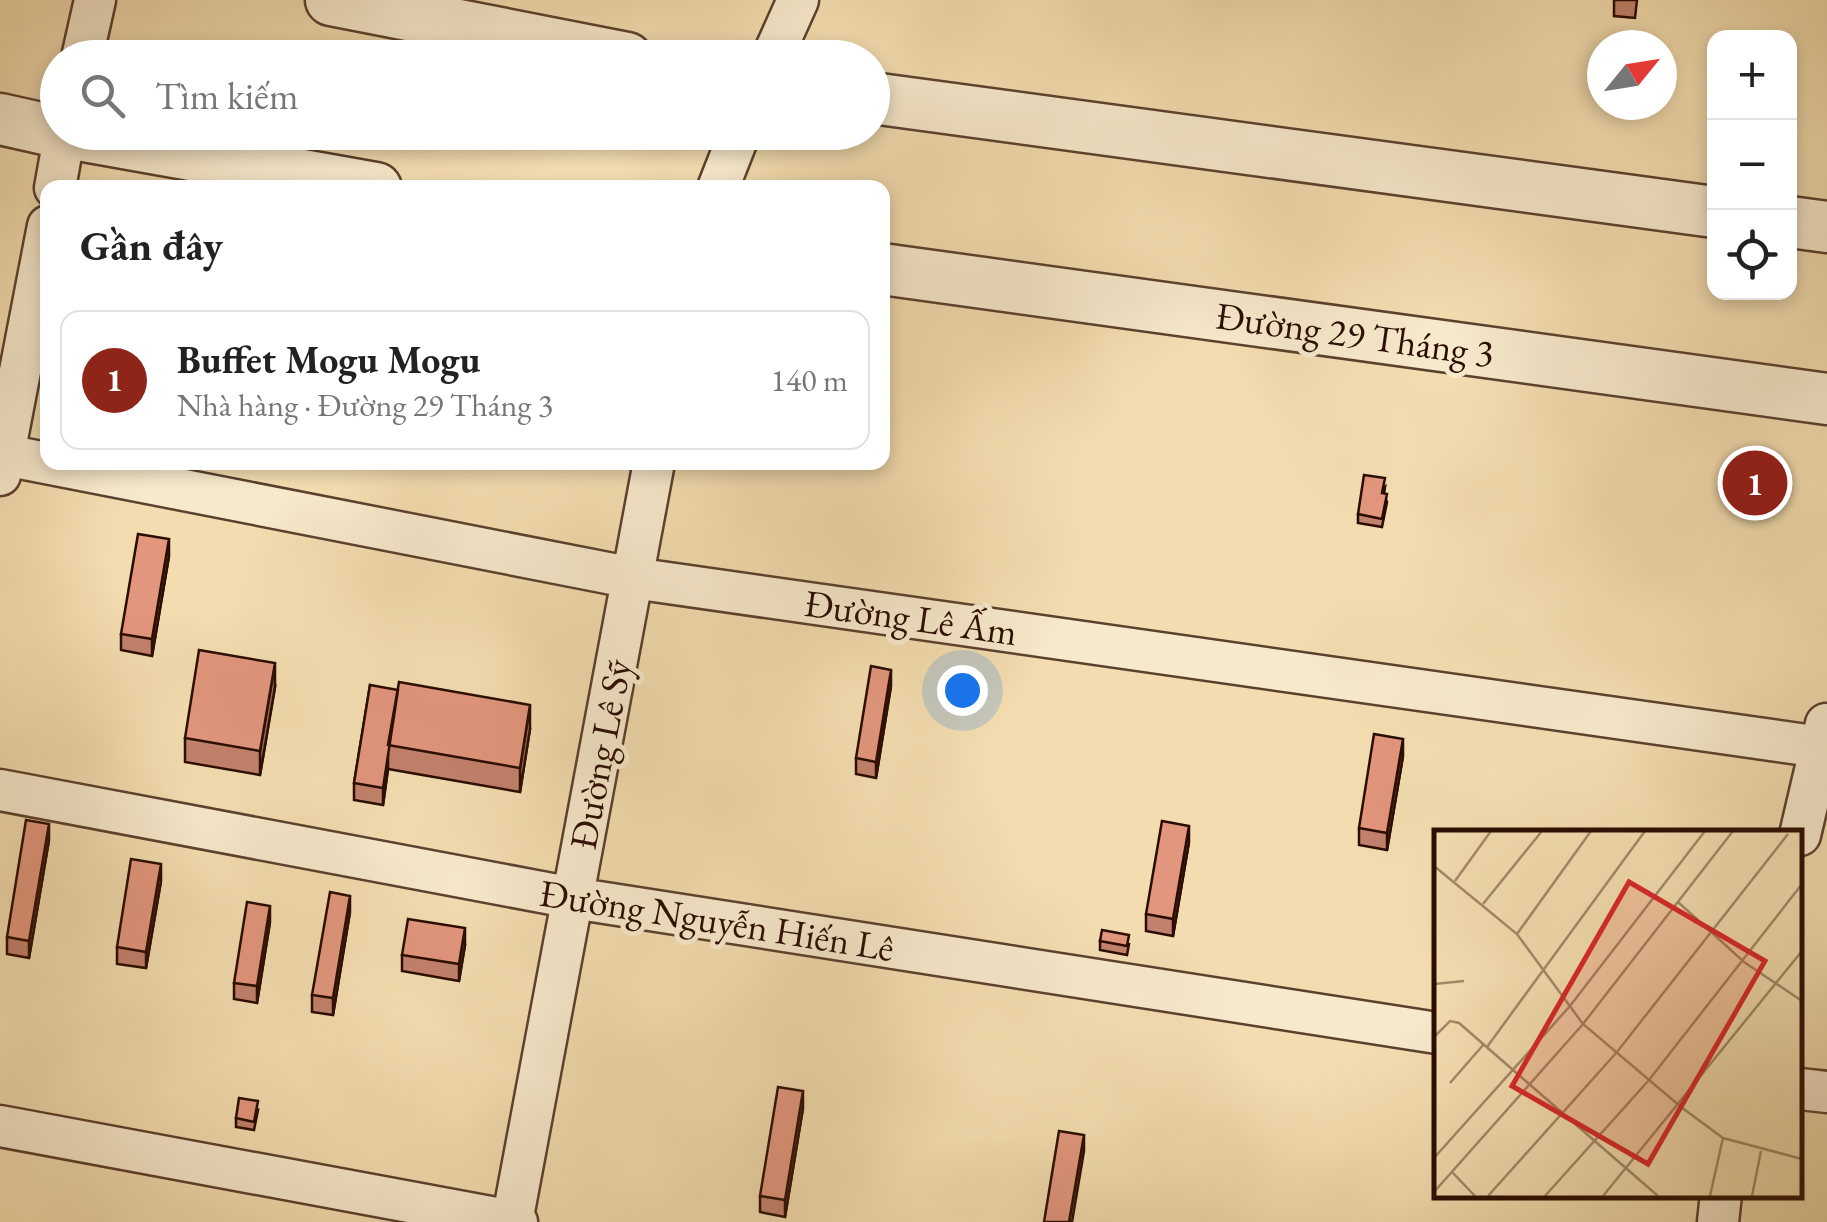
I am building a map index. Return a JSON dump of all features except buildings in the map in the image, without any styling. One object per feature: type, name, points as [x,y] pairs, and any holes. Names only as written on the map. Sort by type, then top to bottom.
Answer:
[{"type":"street","points":[[86,40],[95,0]]},
{"type":"street","points":[[331,0],[535,40]]},
{"type":"street","points":[[780,40],[798,0]]},
{"type":"street","points":[[890,100],[1707,211]]},
{"type":"street","points":[[0,119],[40,128]]},
{"type":"street","points":[[56,180],[60,150]]},
{"type":"street","points":[[159,150],[330,180]]},
{"type":"street","points":[[721,180],[733,150]]},
{"type":"street","points":[[1797,223],[1827,227]]},
{"type":"street","points":[[1,461],[40,266]]},
{"type":"street","name":"Đường 29 Tháng 3","points":[[890,270],[1827,399]]},
{"type":"street","name":"Đường Lê Ấm","points":[[1,461],[40,468]]},
{"type":"street","name":"Đường Lê Ấm","points":[[50,470],[633,578],[1825,739]]},
{"type":"street","name":"Đường Lê Sỹ","points":[[514,1222],[653,470]]},
{"type":"street","points":[[1801,830],[1825,739]]},
{"type":"street","name":"Đường Nguyễn Hiến Lê","points":[[0,790],[572,898],[1434,1033]]},
{"type":"street","points":[[1802,1089],[1827,1092]]},
{"type":"street","points":[[0,1126],[514,1222]]},
{"type":"street","points":[[1718,1222],[1721,1197]]},
{"type":"place","name":"Buffet Mogu Mogu","points":[[1755,483]]}]
